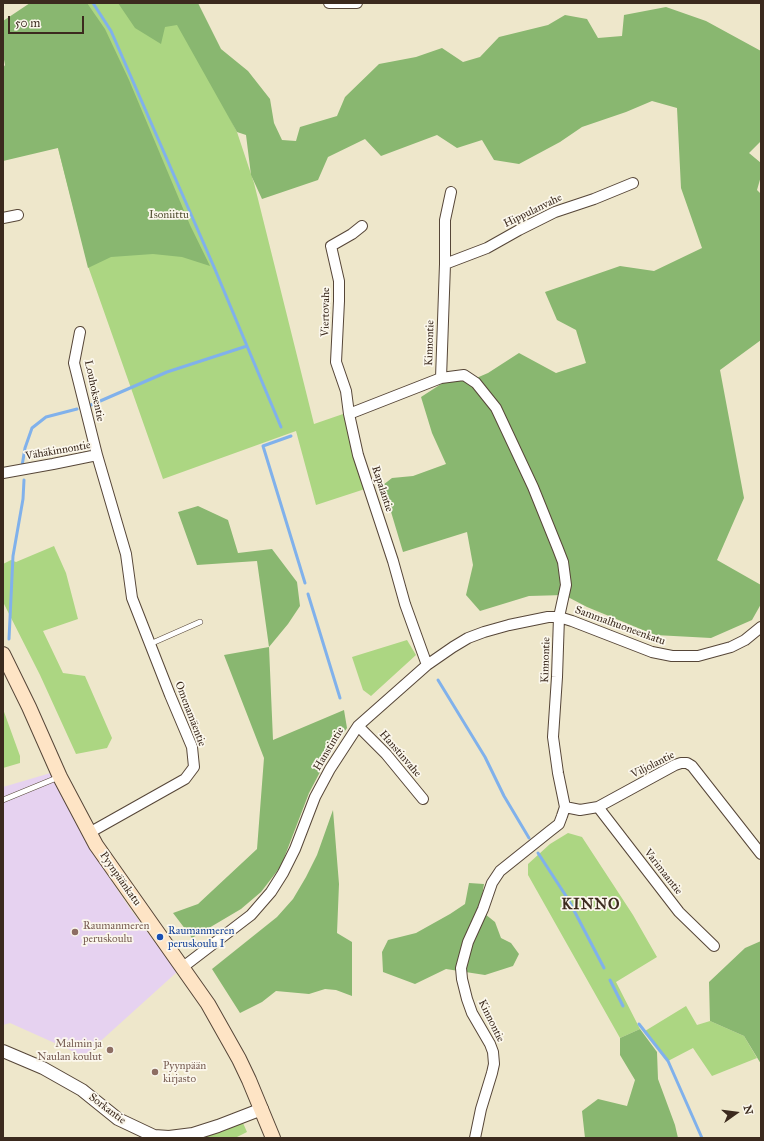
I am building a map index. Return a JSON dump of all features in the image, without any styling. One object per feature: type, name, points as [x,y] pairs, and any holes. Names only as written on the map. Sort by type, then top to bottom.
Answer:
[{"type":"main road","name":"Pyynpäänkatu","points":[[3,654],[29,707],[60,777],[89,833],[208,1004],[246,1073],[273,1138]]},
{"type":"street","points":[[329,3],[357,3]]},
{"type":"street","name":"Hippulanvahe","points":[[445,264],[487,248],[555,212],[594,199],[633,183]]},
{"type":"street","name":"Kinnontie","points":[[451,192],[445,220],[441,378],[464,375],[476,383],[496,408],[533,487],[563,562],[566,585],[559,617],[553,738],[565,807],[559,824],[500,871],[492,883],[483,909],[468,942],[461,968],[462,979],[472,1013],[490,1044],[493,1052],[494,1064],[475,1138]]},
{"type":"street","points":[[3,218],[18,215]]},
{"type":"street","name":"Viertovahe","points":[[349,414],[346,391],[336,362],[339,281],[331,246],[352,234],[362,226]]},
{"type":"street","name":"Louhoksentie","points":[[80,332],[74,363],[96,455]]},
{"type":"street","points":[[349,414],[441,378]]},
{"type":"street","name":"Rapalantie","points":[[349,414],[358,455],[393,561],[405,604],[427,665]]},
{"type":"street","name":"Vähäkinnontie","points":[[3,473],[96,455],[110,499]]},
{"type":"street","name":"Omenamäentie","points":[[89,833],[185,779],[194,768],[192,747],[132,598],[126,554],[110,499]]},
{"type":"street","name":"Sammalhuoneenkatu","points":[[559,617],[572,620],[652,652],[672,656],[698,656],[731,647],[745,640],[761,627]]},
{"type":"street","name":"Hanstintie","points":[[183,967],[251,915],[272,892],[295,850],[315,797],[358,726],[427,665],[468,638],[484,632],[534,620],[559,617]]},
{"type":"street","name":"Hanstinvahe","points":[[358,726],[386,754],[422,799]]},
{"type":"street","name":"Viljolantie","points":[[565,807],[580,810],[598,807],[675,765],[687,763],[692,766],[761,854]]},
{"type":"street","name":"Varimaantie","points":[[598,807],[679,912],[714,946]]},
{"type":"street","name":"Sorkantie","points":[[3,1051],[43,1068],[63,1079],[82,1090],[118,1119],[154,1136],[169,1137],[193,1134],[262,1109]]},
{"type":"lane","points":[[150,644],[200,622]]},
{"type":"lane","points":[[3,800],[60,777]]},
{"type":"shaded area","name":"Raumanmeren peruskoulu","points":[[54,772],[90,849],[131,910],[177,972],[83,1057],[10,1023],[3,1025],[3,787]]},
{"type":"green space","points":[[30,3],[87,3],[105,29],[129,80],[190,225],[210,266],[182,257],[153,254],[111,257],[88,268],[58,148],[3,161],[3,68],[5,65],[3,54],[3,21]]},
{"type":"green space","name":"Isoniittu","points":[[35,3],[172,3],[237,132],[254,183],[314,424],[343,414],[365,489],[316,505],[296,431],[163,479],[89,269],[58,148]]},
{"type":"green space","points":[[118,3],[198,3],[221,49],[248,71],[270,99],[274,123],[282,140],[296,141],[300,127],[337,116],[345,97],[379,64],[416,57],[442,48],[463,62],[480,57],[499,37],[548,25],[565,15],[587,19],[598,38],[622,36],[624,15],[666,7],[706,21],[761,51],[761,141],[749,153],[761,163],[761,176],[757,190],[761,194],[761,340],[720,370],[744,498],[717,560],[761,585],[761,604],[752,620],[711,638],[655,635],[587,607],[564,595],[529,596],[480,611],[466,595],[473,565],[467,532],[403,552],[383,485],[392,478],[413,476],[446,464],[432,433],[421,397],[452,377],[474,379],[488,373],[519,353],[556,373],[586,363],[576,330],[557,320],[545,292],[620,266],[654,271],[702,248],[681,188],[677,108],[652,101],[626,112],[582,127],[560,142],[519,164],[494,160],[482,140],[457,148],[437,135],[381,156],[365,139],[328,157],[318,180],[262,199],[251,175],[246,135],[237,132],[177,25],[165,27],[161,44],[135,28]]},
{"type":"green space","points":[[198,506],[228,520],[238,553],[272,549],[297,582],[300,606],[288,624],[269,647],[257,561],[197,565],[178,512]]},
{"type":"green space","points":[[54,546],[66,573],[78,619],[43,631],[63,673],[85,676],[112,738],[107,748],[76,754],[40,675],[3,602],[3,564],[11,560],[16,562]]},
{"type":"green space","points":[[407,640],[416,655],[371,696],[363,690],[352,657]]},
{"type":"green space","points":[[269,647],[273,740],[344,710],[347,728],[330,753],[309,793],[281,866],[261,892],[241,909],[192,938],[173,913],[198,904],[257,849],[264,758],[224,655]]},
{"type":"green space","points":[[3,709],[20,756],[20,763],[3,768]]},
{"type":"green space","points":[[333,810],[339,884],[337,933],[352,942],[352,996],[336,990],[325,989],[309,994],[276,991],[262,1002],[240,1013],[212,969],[277,917],[293,899],[317,855]]},
{"type":"green space","points":[[568,833],[582,837],[633,915],[657,957],[616,982],[640,1029],[620,1038],[528,875],[528,864],[550,844]]},
{"type":"green space","points":[[469,883],[484,884],[480,910],[495,922],[501,938],[511,943],[519,954],[513,966],[485,975],[446,969],[415,984],[383,972],[382,952],[388,940],[416,933],[465,904]]},
{"type":"green space","points":[[761,941],[761,1064],[744,1036],[710,1021],[709,982],[745,948]]},
{"type":"green space","points":[[686,1006],[697,1025],[710,1021],[744,1036],[757,1058],[712,1076],[693,1048],[668,1061],[645,1031]]},
{"type":"green space","points":[[640,1029],[657,1052],[658,1079],[675,1125],[678,1138],[585,1138],[582,1111],[598,1099],[627,1106],[635,1080],[620,1055],[620,1038]]},
{"type":"green space","points":[[243,1123],[247,1132],[235,1138],[201,1138]]},
{"type":"waterway","points":[[91,405],[167,372],[247,346],[111,31],[93,3]]},
{"type":"waterway","points":[[247,346],[281,427]]},
{"type":"waterway","points":[[22,466],[25,448],[32,428],[46,417],[77,409]]},
{"type":"waterway","points":[[291,436],[263,446],[305,583]]},
{"type":"waterway","points":[[9,639],[13,556],[23,499],[24,480]]},
{"type":"waterway","points":[[308,594],[340,698]]},
{"type":"waterway","points":[[438,680],[485,757],[504,796],[529,838]]},
{"type":"waterway","points":[[538,853],[568,899],[604,968]]},
{"type":"waterway","points":[[610,980],[623,1006]]},
{"type":"waterway","points":[[639,1024],[668,1061],[702,1138]]},
{"type":"place","name":"Raumanmeren peruskoulu","points":[[75,932]]},
{"type":"place","name":"Raumanmeren peruskoulu I","points":[[160,937]]},
{"type":"place","name":"Malmin ja Naulan koulut","points":[[110,1050]]},
{"type":"place","name":"Pyynpään kirjasto","points":[[155,1072]]},
{"type":"district","name":"KINNO","points":[[591,905]]}]
